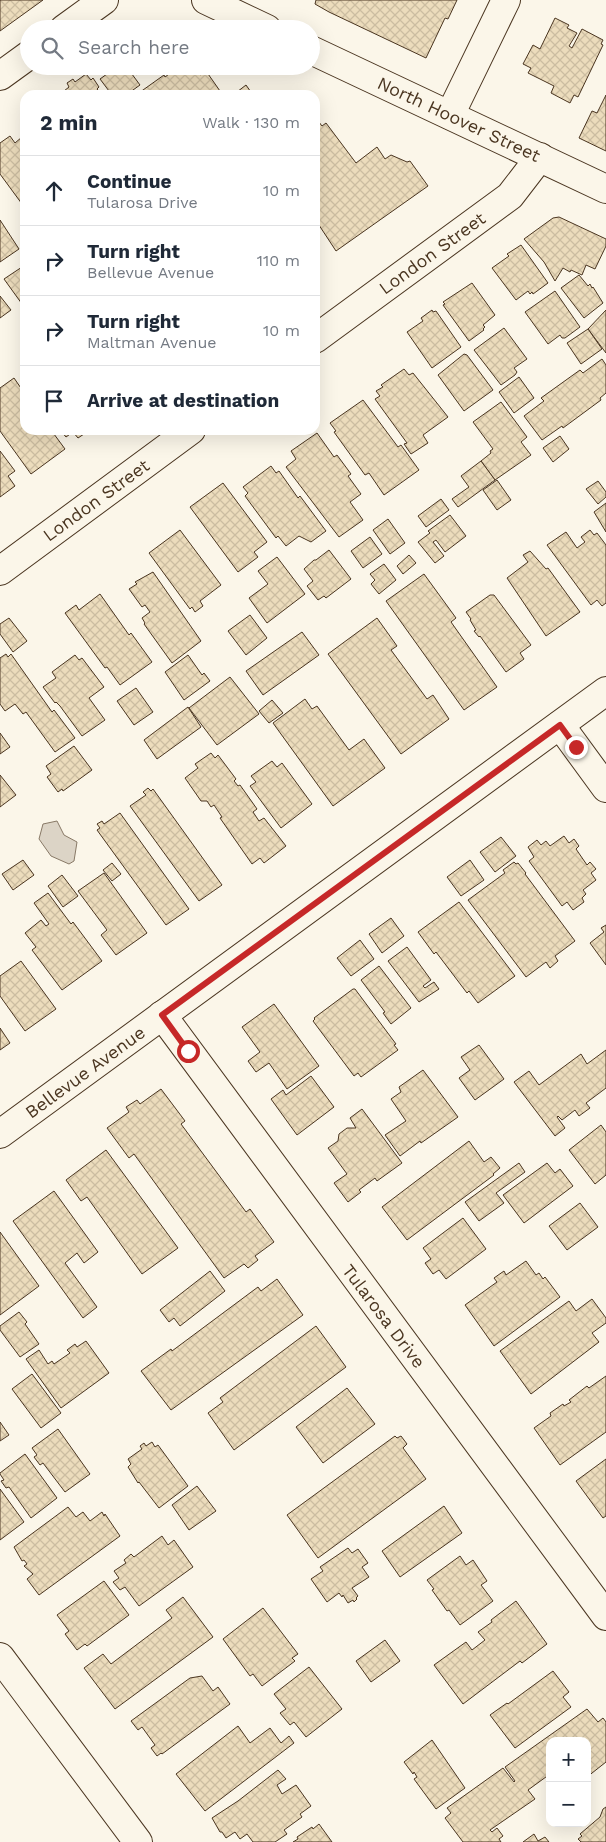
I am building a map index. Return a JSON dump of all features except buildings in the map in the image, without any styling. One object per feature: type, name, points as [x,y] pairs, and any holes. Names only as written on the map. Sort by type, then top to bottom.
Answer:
[{"type":"street","points":[[76,20],[104,0]]},
{"type":"street","points":[[206,0],[248,20]]},
{"type":"street","points":[[450,115],[506,0]]},
{"type":"street","name":"North Hoover Street","points":[[320,54],[606,189]]},
{"type":"street","points":[[0,76],[20,62]]},
{"type":"street","name":"London Street","points":[[320,335],[510,196],[540,157]]},
{"type":"street","name":"London Street","points":[[0,571],[185,435]]},
{"type":"street","name":"Bellevue Avenue","points":[[0,1134],[606,691]]},
{"type":"street","points":[[560,725],[606,788]]},
{"type":"street","name":"Tularosa Drive","points":[[162,1015],[606,1616]]},
{"type":"street","points":[[0,1657],[138,1842]]},
{"type":"shaded area","points":[[57,821],[64,835],[77,842],[74,861],[69,864],[51,856],[39,839],[43,824]]},
{"type":"route","points":[[188,1051],[162,1015],[560,725],[576,747]]}]
